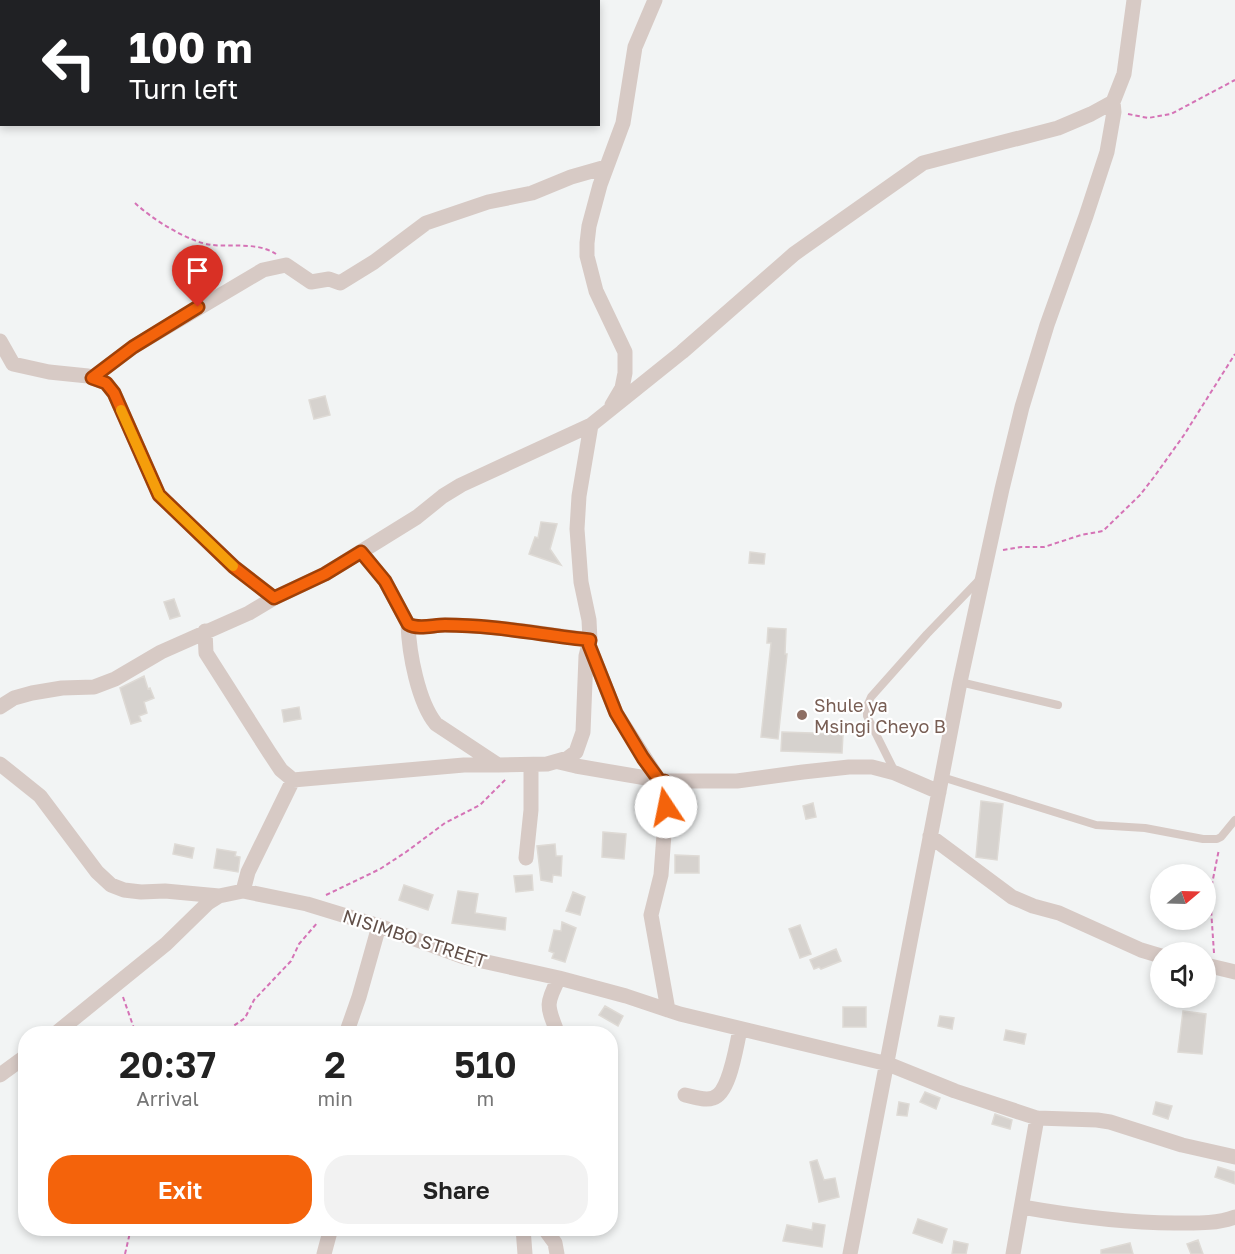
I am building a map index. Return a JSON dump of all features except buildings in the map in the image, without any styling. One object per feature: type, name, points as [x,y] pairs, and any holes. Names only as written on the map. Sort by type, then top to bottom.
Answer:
[{"type":"street","points":[[610,410],[622,388],[625,352],[596,291],[587,256],[589,226],[606,167],[622,123],[635,47],[655,0]]},
{"type":"street","points":[[850,1254],[960,682],[1002,489],[1022,407],[1047,325],[1107,152],[1113,107],[1124,74],[1134,0]]},
{"type":"street","points":[[0,708],[14,698],[32,693],[62,687],[84,688],[102,684],[325,574],[461,485],[591,425],[682,352],[794,254],[923,163],[1058,128],[1113,107]]},
{"type":"street","points":[[92,378],[133,347],[263,270],[286,264],[311,282],[328,279],[340,283],[366,268],[426,223],[488,202],[532,193],[571,177],[606,167]]},
{"type":"street","points":[[0,341],[13,364],[92,378],[106,383],[114,393],[159,495],[234,567],[274,598]]},
{"type":"street","points":[[591,425],[579,496],[577,529],[581,582],[589,620],[590,643],[616,713],[643,758],[662,780],[666,807],[661,875],[651,915],[668,1010]]},
{"type":"street","points":[[361,552],[385,581],[408,624],[408,644],[429,715],[443,729],[498,765]]},
{"type":"street","points":[[408,624],[416,627],[446,625],[499,627],[590,643]]},
{"type":"street","points":[[205,632],[206,653],[281,770],[293,780],[464,765],[524,765],[559,762],[662,780],[737,781],[849,767],[872,767],[940,785]]},
{"type":"street","points":[[559,762],[576,752],[580,744],[583,732],[586,656],[590,643]]},
{"type":"street","points":[[524,765],[531,810],[526,858]]},
{"type":"street","points":[[4,770],[40,796],[97,872],[111,885],[124,890],[219,896]]},
{"type":"street","points":[[243,891],[248,872],[293,780]]},
{"type":"street","points":[[930,836],[1012,897],[1059,913],[1150,953]]},
{"type":"street","name":"NISIMBO STREET","points":[[65,1026],[166,944],[208,903],[219,896],[243,891],[328,910],[464,957],[559,978],[740,1030],[818,1046],[888,1064],[956,1091],[1037,1118],[1110,1122],[1182,1145],[1235,1157]]},
{"type":"street","points":[[349,1026],[379,926]]},
{"type":"street","points":[[1216,967],[1235,972]]},
{"type":"street","points":[[555,1026],[548,1008],[551,994],[559,978]]},
{"type":"street","points":[[685,1095],[709,1100],[717,1098],[728,1080],[740,1030]]},
{"type":"street","points":[[0,1075],[18,1062]]},
{"type":"street","points":[[1013,1254],[1037,1118]]},
{"type":"street","points":[[1022,1207],[1086,1217],[1163,1223],[1205,1223],[1235,1217]]},
{"type":"street","points":[[324,1254],[329,1236]]},
{"type":"street","points":[[524,1236],[525,1254]]},
{"type":"street","points":[[550,1236],[555,1243],[557,1254]]},
{"type":"lane","points":[[895,773],[867,716],[867,706],[871,697],[983,575]]},
{"type":"lane","points":[[960,682],[1058,705]]},
{"type":"lane","points":[[940,785],[1096,825],[1145,828],[1203,839],[1221,837],[1235,820]]},
{"type":"path","points":[[1113,107],[1148,118],[1171,114],[1235,80]]},
{"type":"path","points":[[135,203],[149,216],[209,245],[269,249],[286,264]]},
{"type":"path","points":[[989,552],[1021,547],[1044,547],[1081,535],[1103,531],[1140,495],[1154,477],[1184,435],[1235,354]]},
{"type":"path","points":[[307,904],[380,869],[445,823],[480,806],[524,765]]},
{"type":"path","points":[[1211,942],[1210,894],[1221,837]]},
{"type":"path","points":[[234,1026],[245,1018],[254,1000],[291,961],[299,944],[328,910]]},
{"type":"path","points":[[117,982],[133,1026]]},
{"type":"path","points":[[125,1254],[129,1236]]},
{"type":"slow traffic","points":[[121,410],[159,495],[233,566]]},
{"type":"place","name":"Shule ya Msingi Cheyo B","points":[[802,715]]},
{"type":"route","points":[[198,307],[133,347],[92,378],[106,383],[114,393],[143,456],[148,473],[159,495],[166,503],[234,567],[274,598],[325,574],[361,552],[385,581],[408,624],[413,627],[446,625],[499,627],[526,633],[590,640],[589,645],[616,713],[643,758],[659,780],[664,781],[666,807]]}]
